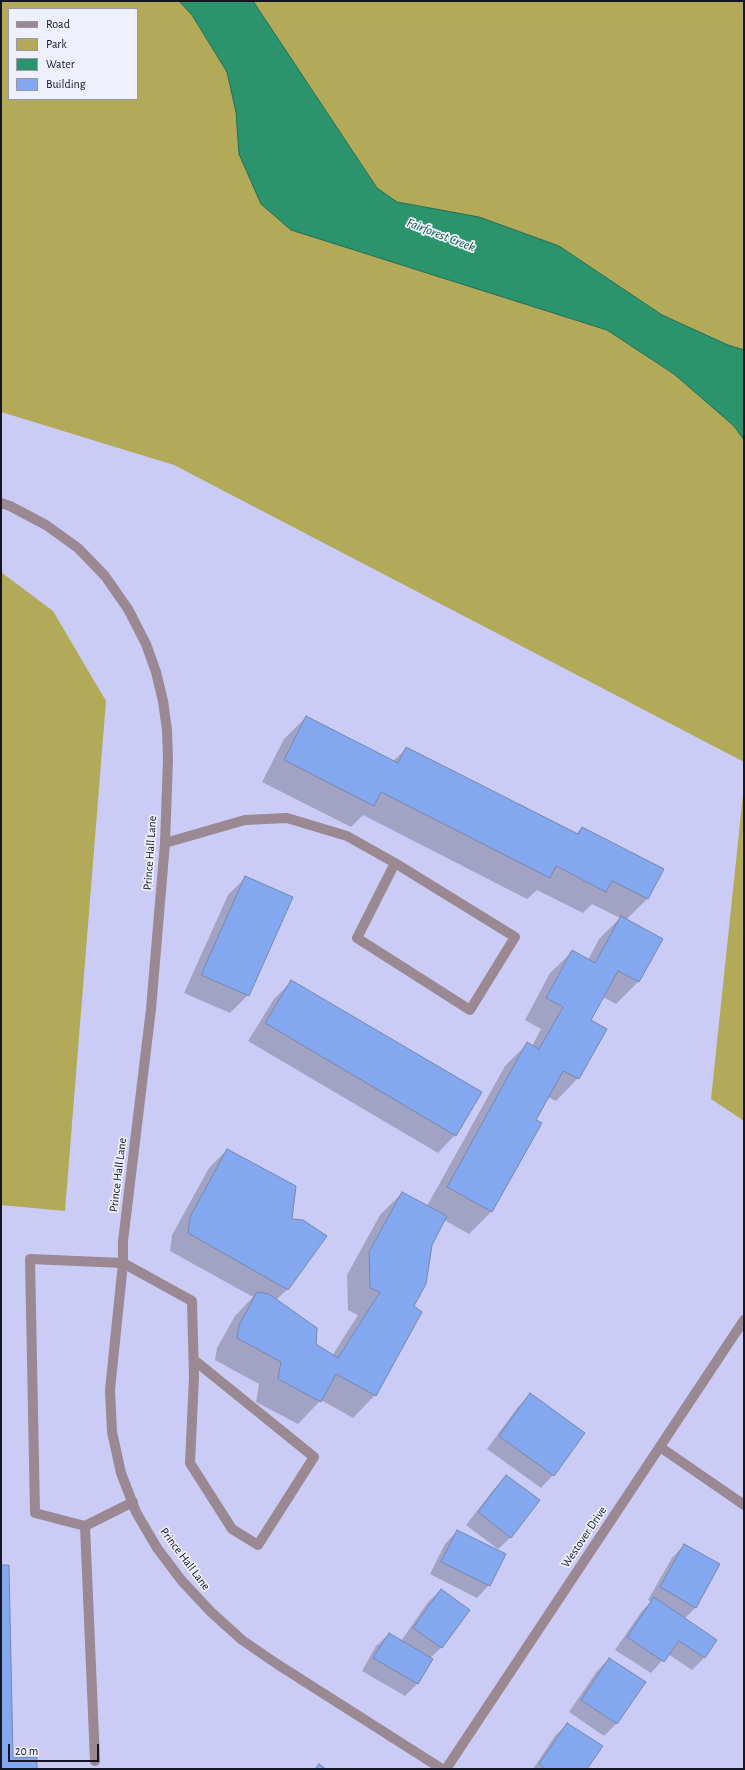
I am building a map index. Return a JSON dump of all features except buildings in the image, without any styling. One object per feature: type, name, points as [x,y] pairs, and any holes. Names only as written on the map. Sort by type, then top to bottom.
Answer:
[{"type":"street","name":"Prince Hall Lane","points":[[1,503],[46,525],[78,548],[105,576],[128,608],[146,644],[156,672],[163,701],[167,730],[168,760],[165,843],[152,1009],[123,1241],[123,1263],[110,1390],[112,1432],[121,1473],[136,1512],[157,1548],[182,1581],[211,1612],[242,1640],[277,1664],[442,1769]]},
{"type":"street","points":[[165,843],[245,820],[287,818],[347,836],[395,863],[515,937],[470,1010],[357,938],[395,863]]},
{"type":"street","points":[[133,1502],[86,1526],[35,1513],[30,1259],[123,1263],[192,1301],[194,1360],[190,1463],[232,1529],[258,1545],[314,1457],[194,1360]]},
{"type":"street","name":"Westover Drive","points":[[446,1769],[744,1320]]},
{"type":"street","points":[[660,1447],[744,1505]]},
{"type":"street","points":[[86,1526],[95,1760]]},
{"type":"green space","points":[[1,1],[744,1],[744,762],[174,465],[1,412]]},
{"type":"green space","points":[[1,572],[53,611],[106,701],[65,1211],[1,1205]]},
{"type":"green space","points":[[744,785],[744,1121],[711,1099]]},
{"type":"water","name":"Fairforest Creek","points":[[179,1],[253,1],[377,188],[397,202],[479,217],[559,246],[662,315],[728,345],[744,350],[744,440],[734,426],[674,374],[607,330],[291,230],[261,204],[239,154],[236,112],[227,72],[192,15]]}]
